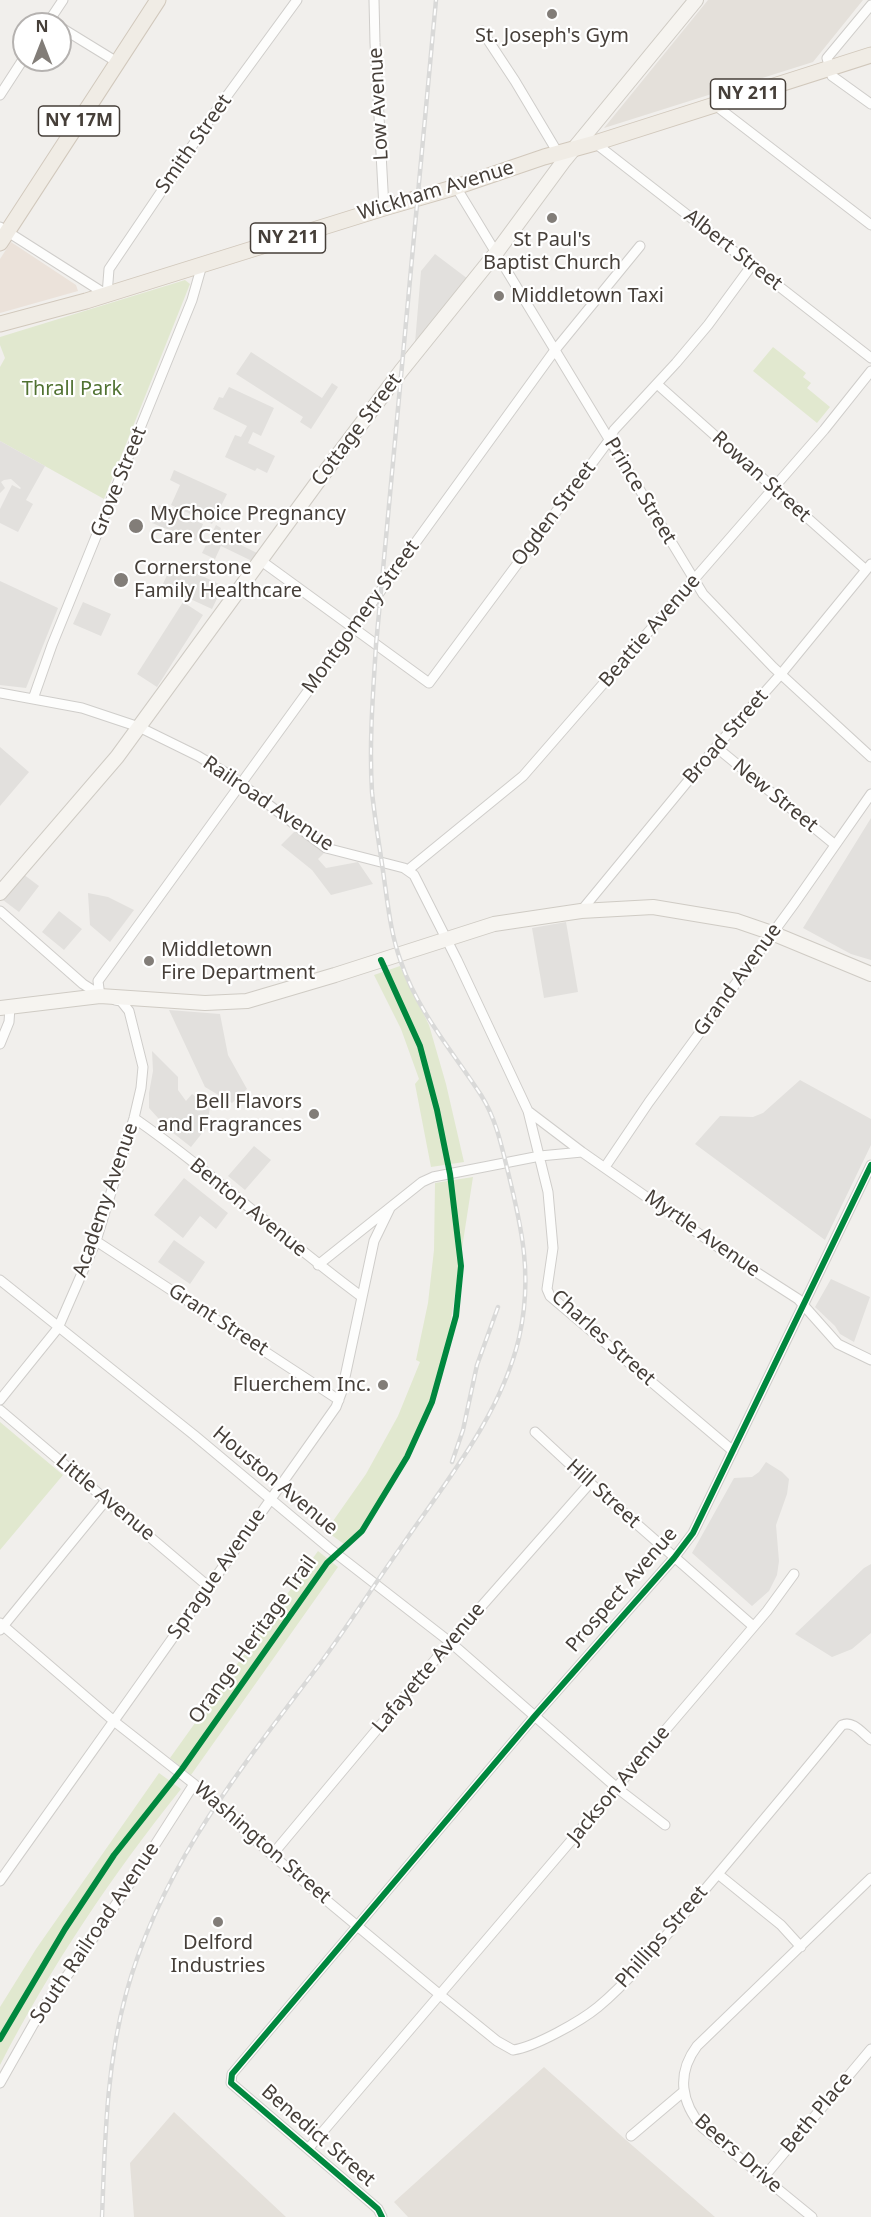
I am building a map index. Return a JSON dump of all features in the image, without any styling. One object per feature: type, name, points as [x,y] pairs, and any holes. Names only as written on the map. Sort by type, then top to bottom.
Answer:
[{"type":"main road","name":"NY 17M","points":[[2,234],[158,0]]},
{"type":"main road","name":"Wickham Avenue","points":[[0,324],[107,295],[871,55]]},
{"type":"street","name":"Smith Street","points":[[107,295],[109,269],[213,115],[297,0]]},
{"type":"street","name":"Low Avenue","points":[[374,0],[384,208]]},
{"type":"street","name":"Cottage Street","points":[[0,893],[117,757],[401,371],[496,253],[575,148],[696,0]]},
{"type":"street","points":[[871,5],[827,58],[832,76],[871,104]]},
{"type":"street","points":[[482,32],[515,81],[558,153]]},
{"type":"street","points":[[72,34],[117,62]]},
{"type":"street","points":[[0,95],[15,72]]},
{"type":"street","points":[[715,105],[871,225]]},
{"type":"street","name":"Albert Street","points":[[595,143],[871,357]]},
{"type":"street","name":"Prince Street","points":[[456,187],[703,594],[781,674],[871,757]]},
{"type":"street","points":[[2,234],[107,295]]},
{"type":"street","name":"Montgomery Street","points":[[100,996],[98,981],[555,350],[640,246]]},
{"type":"street","name":"Grove Street","points":[[33,699],[52,645],[192,300],[202,265]]},
{"type":"street","name":"Ogden Street","points":[[354,627],[429,683],[610,439],[614,430],[708,325],[752,265]]},
{"type":"street","name":"Beattie Avenue","points":[[408,870],[523,776],[824,430],[871,371]]},
{"type":"street","name":"Rowan Street","points":[[657,384],[774,488],[868,567]]},
{"type":"street","points":[[260,560],[354,627]]},
{"type":"street","name":"Broad Street","points":[[580,911],[716,747],[781,674],[868,567]]},
{"type":"street","name":"Railroad Avenue","points":[[0,693],[82,708],[139,727],[198,756],[241,783],[326,848],[408,870]]},
{"type":"street","name":"New Street","points":[[716,747],[834,844]]},
{"type":"street","name":"Grand Avenue","points":[[605,1167],[649,1102],[794,904],[871,794]]},
{"type":"street","points":[[408,870],[414,875],[457,960],[528,1111],[540,1156]]},
{"type":"street","points":[[0,1044],[9,1022],[5,1007],[100,996],[205,1003],[247,1001],[494,924],[580,911],[653,907],[714,916],[772,933],[871,974]]},
{"type":"street","name":"Academy Avenue","points":[[0,911],[83,984],[100,996],[121,1001],[129,1011],[142,1067],[141,1088],[134,1118],[96,1241],[58,1328],[0,1400]]},
{"type":"street","name":"Myrtle Avenue","points":[[528,1111],[582,1152],[728,1254],[798,1299],[838,1344],[871,1360]]},
{"type":"street","name":"Benton Avenue","points":[[134,1118],[362,1298]]},
{"type":"street","points":[[318,1265],[422,1182],[433,1177],[540,1156],[582,1152]]},
{"type":"street","name":"Charles Street","points":[[540,1156],[551,1219],[553,1248],[547,1289],[550,1296],[734,1451]]},
{"type":"street","name":"Prospect Avenue","points":[[230,2081],[234,2071],[693,1533],[871,1165]]},
{"type":"street","name":"Sprague Avenue","points":[[0,1881],[115,1722],[339,1400],[374,1241],[390,1208]]},
{"type":"street","name":"Grant Street","points":[[96,1241],[339,1400]]},
{"type":"street","name":"Houston Avenue","points":[[0,1280],[329,1548],[450,1642],[617,1788],[665,1824]]},
{"type":"street","name":"Little Avenue","points":[[0,1410],[209,1587]]},
{"type":"street","name":"Hill Street","points":[[535,1431],[590,1483],[753,1626]]},
{"type":"street","name":"Lafayette Avenue","points":[[272,1855],[450,1642],[590,1483]]},
{"type":"street","points":[[1,1626],[107,1499]]},
{"type":"street","name":"Jackson Avenue","points":[[308,2149],[768,1611],[794,1574]]},
{"type":"street","name":"Washington Street","points":[[1,1626],[115,1722],[194,1784],[272,1855],[440,1994]]},
{"type":"street","name":"Phillips Street","points":[[440,1994],[503,2045],[513,2050],[525,2047],[564,2028],[600,2005],[633,1972],[842,1725],[852,1724],[871,1740]]},
{"type":"street","name":"South Railroad Avenue","points":[[0,2083],[42,2009],[78,1961],[194,1784]]},
{"type":"street","points":[[718,1874],[781,1925],[801,1947],[871,1878]]},
{"type":"street","name":"Beers Drive","points":[[801,1947],[697,2046],[685,2069],[683,2092],[691,2113],[703,2128],[812,2217]]},
{"type":"street","name":"Beth Place","points":[[763,2178],[871,2049]]},
{"type":"street","name":"Benedict Street","points":[[230,2081],[378,2209],[382,2217]]},
{"type":"street","points":[[631,2136],[683,2092]]},
{"type":"shaded area","points":[[708,0],[863,0],[813,62],[604,128]]},
{"type":"shaded area","points":[[11,242],[76,285],[78,291],[0,313],[0,259]]},
{"type":"shaded area","points":[[435,254],[468,279],[415,343],[421,271]]},
{"type":"shaded area","points":[[251,352],[322,398],[332,383],[338,387],[311,429],[300,422],[303,417],[236,374]]},
{"type":"shaded area","points":[[229,387],[274,408],[261,436],[253,432],[248,443],[275,456],[267,473],[257,468],[255,471],[225,457],[235,435],[241,437],[247,426],[213,409],[219,397],[223,398]]},
{"type":"shaded area","points":[[0,441],[45,466],[26,500],[33,504],[18,532],[0,523],[0,509],[12,485],[21,488],[11,479],[4,480],[1,482],[5,488],[0,493]]},
{"type":"shaded area","points":[[174,470],[227,494],[212,524],[171,505],[180,485],[170,480]]},
{"type":"shaded area","points":[[159,505],[203,524],[196,541],[152,523]]},
{"type":"shaded area","points":[[216,525],[221,528],[219,534],[257,553],[252,561],[221,546],[215,559],[202,553]]},
{"type":"shaded area","points":[[173,562],[223,586],[212,609],[162,586]]},
{"type":"shaded area","points":[[0,581],[58,608],[26,688],[0,685]]},
{"type":"shaded area","points":[[83,602],[111,614],[101,636],[73,624]]},
{"type":"shaded area","points":[[183,602],[203,615],[157,687],[137,674]]},
{"type":"shaded area","points":[[0,747],[29,772],[0,806]]},
{"type":"shaded area","points":[[871,818],[871,960],[851,954],[803,928]]},
{"type":"shaded area","points":[[295,831],[324,853],[318,859],[326,868],[358,862],[373,884],[331,895],[312,870],[281,845]]},
{"type":"shaded area","points":[[23,874],[39,886],[19,912],[3,900]]},
{"type":"shaded area","points":[[88,893],[108,897],[134,910],[110,942],[90,925]]},
{"type":"shaded area","points":[[59,911],[82,929],[64,950],[42,932]]},
{"type":"shaded area","points":[[566,922],[578,992],[544,998],[532,928]]},
{"type":"shaded area","points":[[169,1010],[220,1014],[228,1055],[247,1089],[232,1103],[205,1087]]},
{"type":"shaded area","points":[[152,1051],[178,1077],[178,1090],[186,1101],[192,1094],[210,1107],[207,1127],[191,1147],[168,1129],[149,1108],[153,1071]]},
{"type":"shaded area","points":[[800,1080],[871,1119],[871,1145],[825,1240],[695,1144],[720,1116],[753,1117],[763,1113]]},
{"type":"shaded area","points":[[254,1146],[271,1160],[245,1190],[228,1176]]},
{"type":"shaded area","points":[[184,1178],[228,1213],[216,1229],[200,1216],[183,1238],[154,1215]]},
{"type":"shaded area","points":[[174,1240],[205,1262],[190,1284],[158,1262]]},
{"type":"shaded area","points":[[831,1279],[870,1297],[854,1342],[840,1334],[815,1307]]},
{"type":"shaded area","points":[[766,1462],[789,1479],[787,1494],[776,1525],[779,1561],[777,1575],[769,1591],[752,1606],[692,1553],[734,1478],[752,1477]]},
{"type":"shaded area","points":[[871,1564],[871,1633],[852,1649],[832,1657],[795,1634],[864,1568]]},
{"type":"shaded area","points":[[544,2067],[715,2217],[408,2217],[394,2202]]},
{"type":"shaded area","points":[[174,2112],[286,2217],[134,2217],[130,2163]]},
{"type":"green space","name":"Thrall Park","points":[[185,280],[190,284],[104,499],[0,441],[0,367],[5,358],[0,345],[0,337]]},
{"type":"green space","points":[[773,347],[806,373],[803,377],[811,383],[807,388],[830,407],[817,423],[753,371]]},
{"type":"green space","points":[[400,966],[429,1025],[446,1084],[464,1162],[431,1167],[415,1084],[419,1079],[401,1029],[374,975]]},
{"type":"green space","points":[[473,1177],[442,1378],[421,1431],[388,1489],[348,1547],[326,1531],[366,1474],[398,1416],[420,1362],[416,1360],[428,1303],[434,1250],[435,1183]]},
{"type":"green space","points":[[0,1422],[63,1475],[0,1550]]},
{"type":"green space","points":[[318,1551],[338,1567],[191,1775],[170,1758]]},
{"type":"green space","points":[[159,1773],[181,1789],[131,1854],[61,1957],[0,2065],[0,2007],[36,1949]]},
{"type":"railway","points":[[102,2217],[110,2077],[119,2021],[141,1947],[160,1902],[208,1818],[234,1778],[332,1647],[470,1447],[499,1394],[511,1366],[523,1315],[524,1252],[500,1140],[486,1103],[426,1015],[401,962],[390,920],[372,792],[371,737],[376,645],[436,0]]},
{"type":"railway","points":[[452,1462],[463,1430],[477,1365],[498,1307]]},
{"type":"cycle path","name":"Orange Heritage Trail","points":[[0,2039],[65,1929],[114,1855],[182,1769],[327,1563],[362,1531],[407,1457],[432,1402],[456,1316],[461,1266],[450,1174],[437,1110],[420,1046],[381,960]]},
{"type":"cycle path","points":[[382,2217],[378,2209],[231,2083],[232,2074],[693,1533],[871,1165]]},
{"type":"place","name":"St. Joseph's Gym","points":[[552,14]]},
{"type":"place","name":"St Paul's Baptist Church","points":[[552,218]]},
{"type":"place","name":"Middletown Taxi","points":[[499,296]]},
{"type":"place","name":"MyChoice Pregnancy Care Center","points":[[136,526]]},
{"type":"place","name":"Cornerstone Family Healthcare","points":[[121,580]]},
{"type":"place","name":"Middletown Fire Department","points":[[149,961]]},
{"type":"place","name":"Bell Flavors and Fragrances","points":[[314,1114]]},
{"type":"place","name":"Fluerchem Inc.","points":[[383,1385]]},
{"type":"place","name":"Delford Industries","points":[[218,1922]]}]
